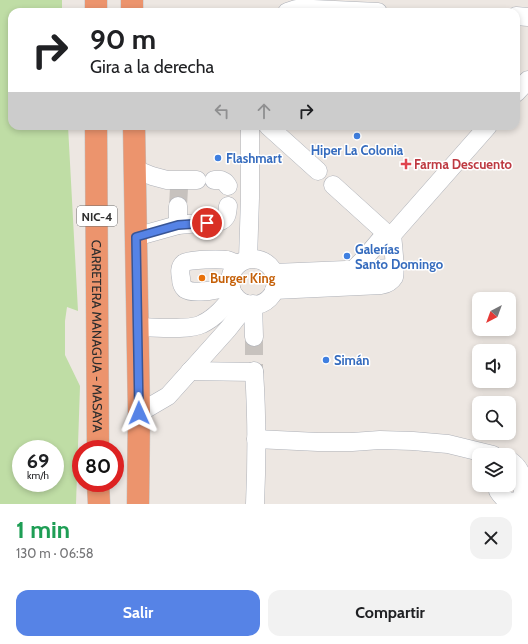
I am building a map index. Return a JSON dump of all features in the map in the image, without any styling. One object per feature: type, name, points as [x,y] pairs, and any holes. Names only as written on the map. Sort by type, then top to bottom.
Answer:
[{"type":"highway","name":"CARRETERA MANAGUA - MASAYA","points":[[96,130],[98,440]]},
{"type":"highway","name":"NIC-4","points":[[134,130],[139,413],[138,504]]},
{"type":"highway","points":[[98,492],[99,504]]},
{"type":"lane","points":[[520,89],[528,80]]},
{"type":"lane","points":[[250,130],[250,198],[243,262],[234,269],[230,281],[241,298],[254,337]]},
{"type":"lane","points":[[272,130],[318,171]]},
{"type":"lane","points":[[354,269],[389,234],[484,130]]},
{"type":"lane","points":[[135,169],[160,179],[179,184],[213,182]]},
{"type":"lane","points":[[274,281],[381,285],[389,283],[394,277],[389,234],[333,185]]},
{"type":"lane","points":[[178,206],[178,225]]},
{"type":"lane","points":[[136,237],[178,225],[221,221],[226,218],[228,206]]},
{"type":"lane","points":[[217,259],[243,262],[256,259],[270,266],[274,281],[271,296],[266,300],[260,303],[214,290],[190,291],[184,288],[181,282],[180,269],[184,263],[189,261],[217,259]]},
{"type":"lane","points":[[274,281],[354,269],[394,268]]},
{"type":"lane","points":[[137,327],[188,328],[201,325],[241,298]]},
{"type":"lane","points":[[139,413],[168,396],[228,329],[239,315],[241,298]]},
{"type":"lane","points":[[190,371],[254,371],[256,439],[255,504]]},
{"type":"lane","points":[[256,439],[318,442],[380,440],[413,441],[448,444],[472,450]]},
{"type":"green space","points":[[0,0],[62,0],[62,8],[8,8],[8,130],[68,130],[78,311],[67,307],[65,321],[65,355],[80,386],[78,440],[72,440],[72,492],[76,492],[76,504],[0,504]]},
{"type":"tunnel","points":[[178,206],[179,188]]},
{"type":"tunnel","points":[[254,337],[254,371]]},
{"type":"place","name":"Hiper La Colonia","points":[[357,136]]},
{"type":"place","name":"Flashmart","points":[[218,158]]},
{"type":"place","name":"Farma Descuento","points":[[406,164]]},
{"type":"place","name":"Galerías Santo Domingo","points":[[347,256]]},
{"type":"place","name":"Burger King","points":[[202,278]]},
{"type":"place","name":"Simán","points":[[326,360]]},
{"type":"route","points":[[139,413],[136,237],[178,225],[207,223]]}]
